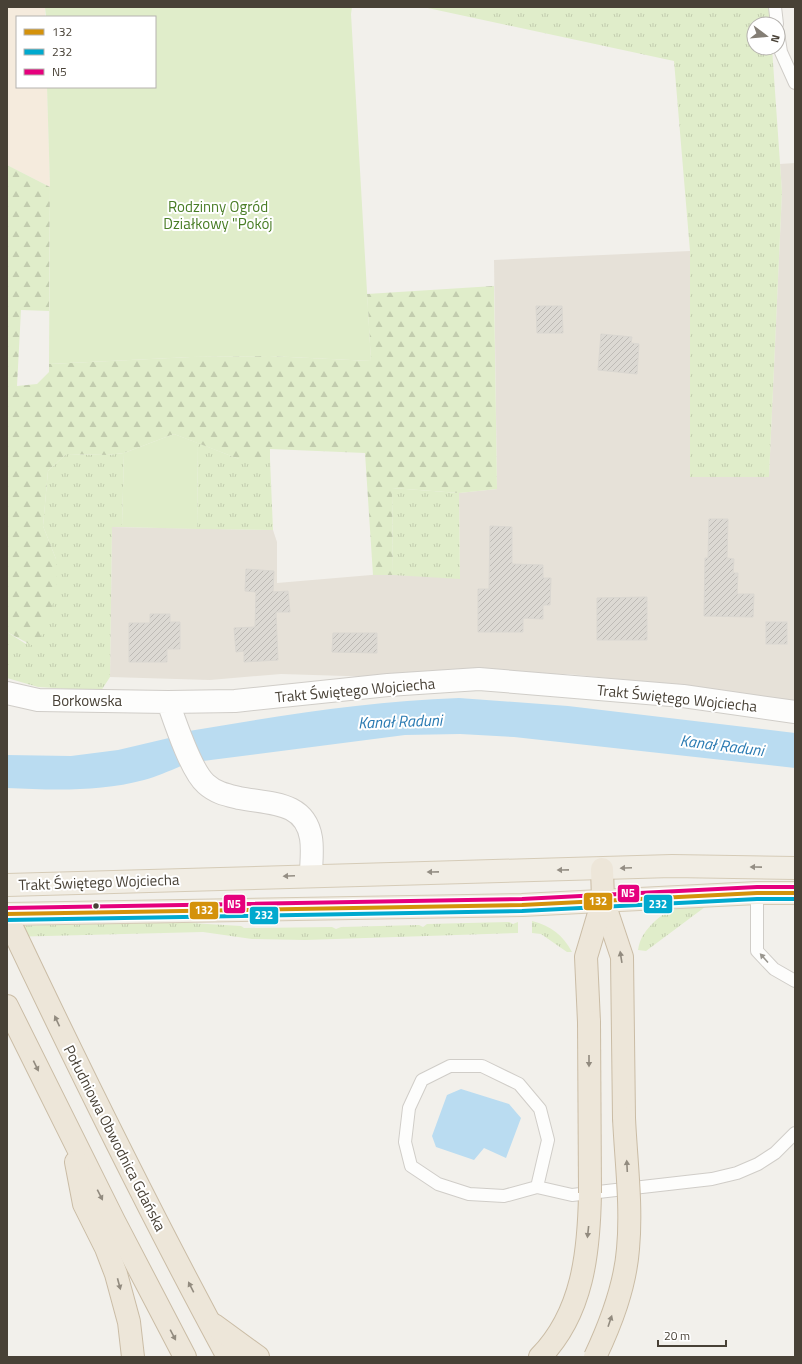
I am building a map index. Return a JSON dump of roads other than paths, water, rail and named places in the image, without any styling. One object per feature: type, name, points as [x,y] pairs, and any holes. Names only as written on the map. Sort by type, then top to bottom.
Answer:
[{"type":"highway","points":[[595,1357],[606,1334],[616,1304],[628,1250],[630,1230],[624,1118],[622,957],[603,900],[602,869]]},
{"type":"highway","points":[[540,1357],[552,1345],[570,1314],[581,1282],[586,1254],[590,1193],[589,1022],[586,957],[603,900]]},
{"type":"highway","name":"Południowa Obwodnica Gdańska","points":[[7,916],[63,1035],[228,1357]]},
{"type":"highway","points":[[7,1006],[70,1135],[185,1357]]},
{"type":"highway","points":[[70,1135],[84,1204],[106,1248],[116,1274],[129,1322],[133,1357]]},
{"type":"highway","points":[[209,1322],[258,1357]]},
{"type":"main road","name":"Trakt Świętego Wojciecha","points":[[7,885],[311,875],[602,869],[672,866],[795,868]]},
{"type":"main road","name":"Trakt Świętego Wojciecha","points":[[7,916],[504,905],[757,892],[795,893]]},
{"type":"street","name":"Trakt Świętego Wojciecha","points":[[168,702],[235,701],[388,685],[479,679],[683,696],[795,712]]},
{"type":"street","name":"Borkowska","points":[[7,693],[38,700],[168,702]]},
{"type":"street","points":[[168,702],[197,772],[205,783],[214,790],[226,795],[292,808],[305,819],[312,839],[311,875]]},
{"type":"lane","points":[[783,56],[795,84]]},
{"type":"lane","points":[[757,892],[757,951],[774,969],[795,981]]},
{"type":"lane","points":[[537,1187],[548,1140],[540,1109],[519,1084],[482,1066],[450,1066],[422,1080],[409,1108],[405,1142],[411,1166],[438,1184],[470,1194],[504,1196],[537,1187],[572,1195],[712,1179],[737,1173],[758,1164],[775,1153],[795,1133]]},
{"type":"water","name":"Kanał Raduni","points":[[459,698],[568,706],[795,733],[795,768],[514,737],[460,734],[405,735],[203,761],[189,731],[357,706],[391,702]]},
{"type":"water","points":[[169,738],[181,766],[149,779],[110,787],[58,790],[7,788],[7,755],[71,756],[118,750]]},
{"type":"water","points":[[461,1089],[509,1104],[521,1118],[506,1158],[484,1148],[474,1160],[436,1147],[432,1136],[447,1095]]},
{"type":"park label","name":"Rodzinny Ogród Działkowy \"Pokój","points":[[218,214]]}]
